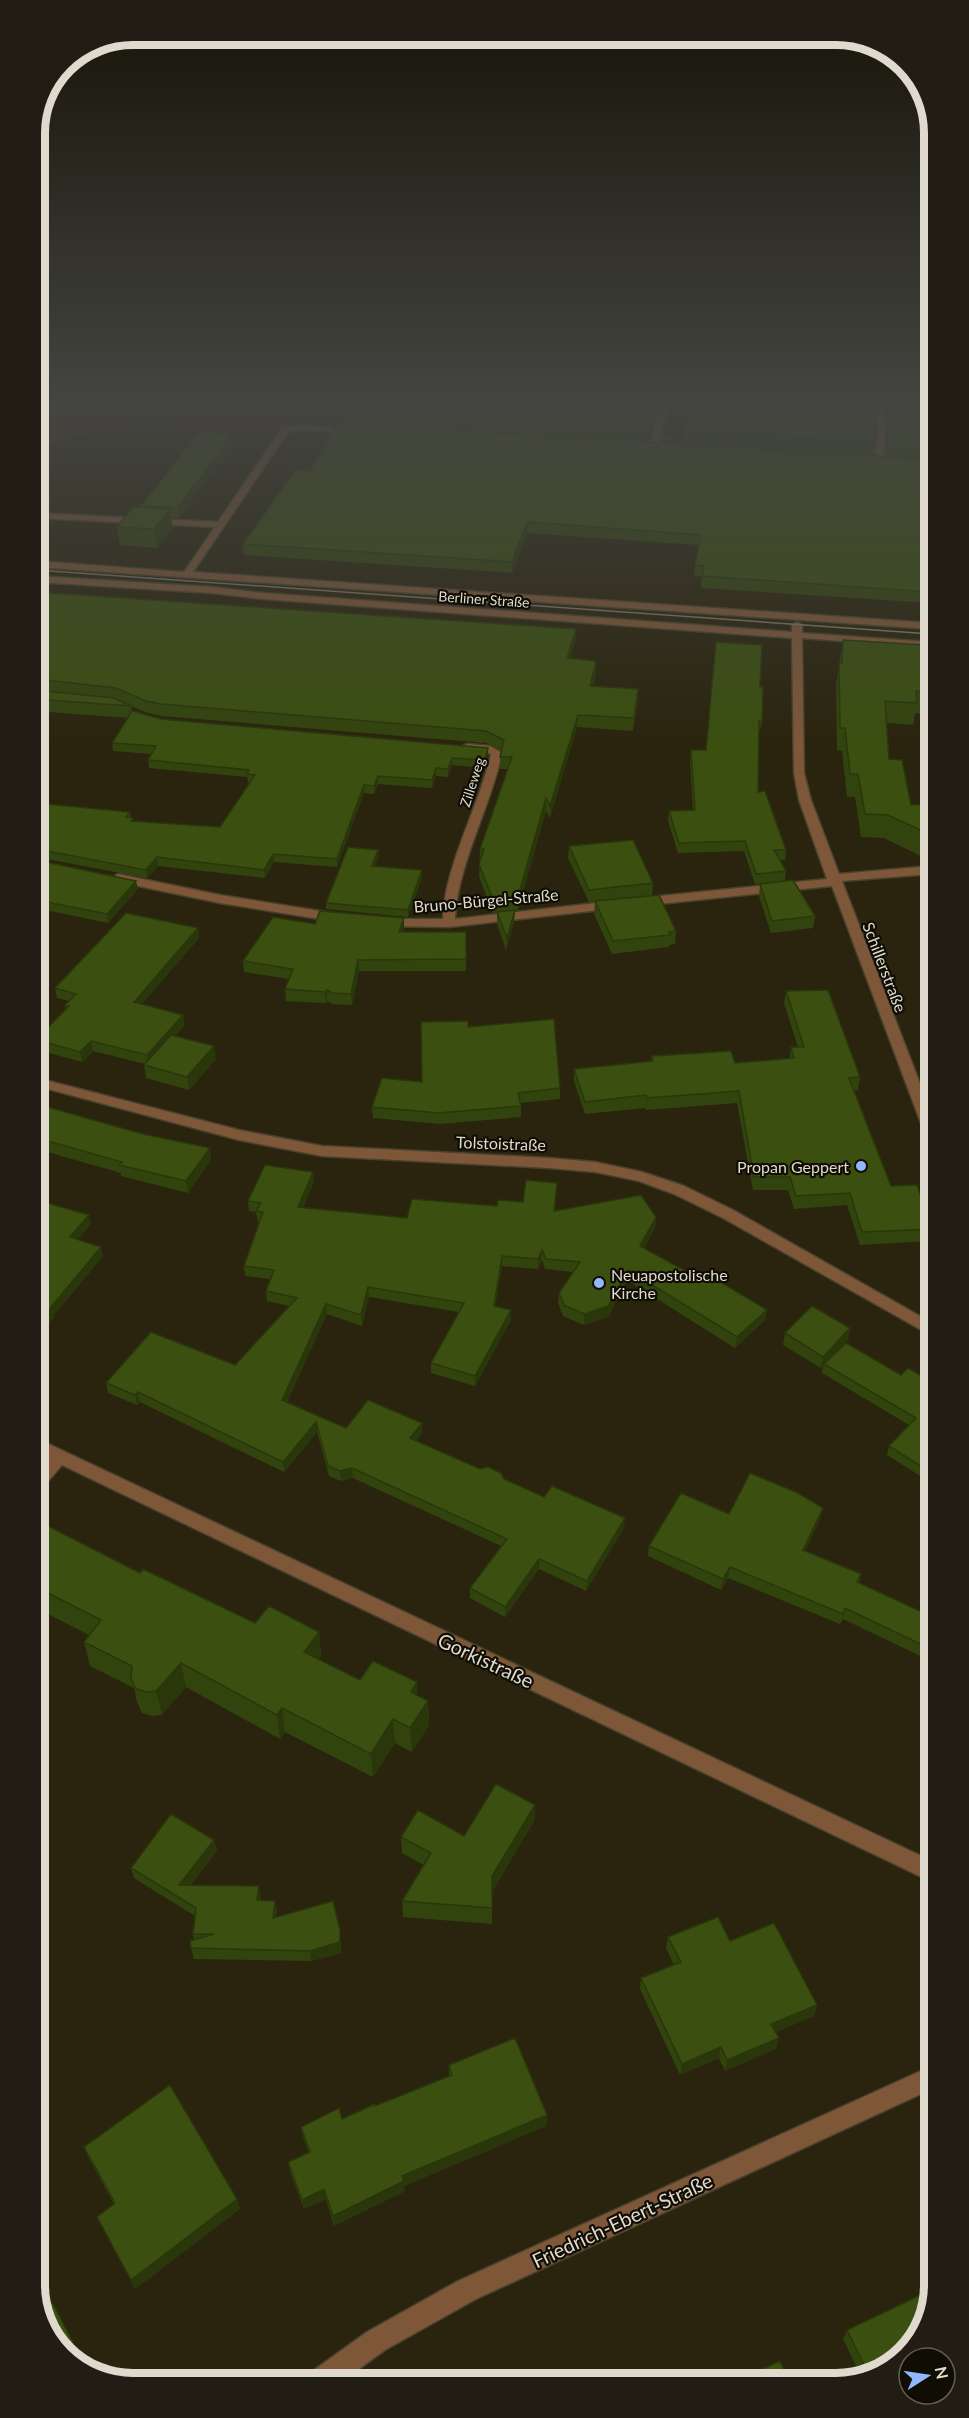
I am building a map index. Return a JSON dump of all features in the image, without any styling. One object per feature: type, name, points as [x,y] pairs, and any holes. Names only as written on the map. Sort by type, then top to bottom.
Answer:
[{"type":"street","points":[[107,519],[220,525]]},
{"type":"street","points":[[188,573],[224,519]]},
{"type":"street","name":"Berliner Straße","points":[[45,565],[924,625]]},
{"type":"street","name":"Berliner Straße","points":[[45,580],[212,590],[367,604],[924,644]]},
{"type":"street","name":"Schillerstraße","points":[[798,616],[799,773],[805,800],[924,1113]]},
{"type":"street","name":"Zilleweg","points":[[449,923],[448,910],[456,879],[468,839],[488,789],[497,753],[486,748],[452,745]]},
{"type":"street","points":[[834,880],[924,871]]},
{"type":"street","points":[[105,875],[220,899],[350,920]]},
{"type":"street","name":"Bruno-Bürgel-Straße","points":[[367,922],[449,923],[834,880]]},
{"type":"street","name":"Tolstoistraße","points":[[45,1085],[239,1135],[322,1151],[549,1162],[595,1167],[642,1177],[679,1190],[728,1214],[924,1325]]},
{"type":"street","name":"Gorkistraße","points":[[45,1449],[924,1868]]},
{"type":"street","points":[[45,1473],[60,1456]]},
{"type":"street","name":"Friedrich-Ebert-Straße","points":[[332,2373],[376,2342],[467,2290],[924,2081]]},
{"type":"building","points":[[124,519],[162,519],[154,529],[117,527]]},
{"type":"building","points":[[261,519],[924,519],[924,592],[702,576],[704,566],[695,565],[701,535],[527,522],[512,562],[243,544]]},
{"type":"building","points":[[45,593],[576,629],[567,658],[596,661],[590,686],[638,689],[634,718],[578,715],[550,806],[546,798],[518,897],[493,900],[479,864],[484,849],[480,849],[512,757],[500,757],[504,740],[486,731],[161,704],[146,701],[116,688],[45,680]]},
{"type":"building","points":[[843,640],[924,645],[924,692],[916,691],[917,703],[885,701],[889,759],[902,760],[911,805],[924,804],[924,832],[888,815],[865,814],[858,774],[850,774],[845,728],[840,728],[839,663],[842,663]]},
{"type":"building","points":[[716,642],[762,645],[760,687],[763,687],[762,721],[759,721],[758,792],[765,791],[786,850],[774,850],[786,871],[756,874],[745,841],[679,843],[669,811],[695,810],[691,750],[706,750]]},
{"type":"building","points":[[45,691],[114,698],[131,706],[45,700]]},
{"type":"building","points":[[132,711],[161,719],[488,748],[485,760],[452,758],[448,769],[436,768],[432,780],[378,776],[374,786],[364,785],[337,859],[273,854],[264,870],[157,857],[146,870],[45,851],[45,804],[130,812],[126,817],[133,818],[131,821],[220,827],[255,775],[247,774],[249,770],[148,760],[156,746],[112,743]]},
{"type":"building","points":[[633,840],[653,883],[589,890],[569,846]]},
{"type":"building","points":[[348,847],[378,850],[372,866],[422,870],[408,910],[326,903]]},
{"type":"building","points":[[45,862],[136,881],[107,914],[45,902]]},
{"type":"building","points":[[793,880],[815,916],[772,921],[760,884]]},
{"type":"building","points":[[659,895],[676,931],[669,932],[670,935],[613,941],[595,901]]},
{"type":"building","points":[[515,910],[507,938],[497,912]]},
{"type":"building","points":[[320,911],[404,918],[399,932],[466,932],[466,959],[358,960],[351,994],[332,993],[327,990],[325,992],[285,989],[293,969],[243,961],[273,917],[315,924]]},
{"type":"building","points":[[126,913],[198,928],[134,1002],[183,1015],[147,1055],[91,1041],[80,1052],[45,1042],[45,1031],[69,1006],[65,1005],[76,994],[55,988]]},
{"type":"building","points":[[828,990],[860,1077],[849,1078],[891,1186],[917,1185],[924,1206],[924,1229],[862,1232],[850,1193],[796,1196],[790,1177],[754,1177],[739,1091],[647,1098],[646,1095],[585,1102],[574,1069],[653,1061],[652,1056],[731,1051],[735,1063],[794,1058],[791,1047],[804,1047],[786,991]]},
{"type":"building","points":[[554,1019],[560,1088],[518,1093],[521,1106],[439,1113],[372,1107],[382,1078],[422,1082],[421,1022],[468,1021],[468,1027]]},
{"type":"building","points":[[171,1035],[214,1046],[187,1077],[144,1065]]},
{"type":"building","points":[[45,1106],[143,1134],[210,1148],[186,1181],[119,1165],[122,1162],[45,1140]]},
{"type":"building","points":[[265,1165],[313,1172],[298,1207],[407,1218],[412,1199],[497,1206],[498,1200],[523,1202],[526,1180],[557,1183],[554,1211],[641,1195],[656,1217],[640,1246],[700,1279],[707,1274],[767,1310],[737,1337],[628,1270],[608,1306],[584,1314],[564,1305],[559,1293],[580,1262],[546,1259],[542,1250],[538,1259],[502,1256],[494,1306],[511,1310],[475,1376],[431,1363],[464,1303],[368,1287],[361,1315],[326,1304],[282,1400],[346,1428],[368,1400],[422,1423],[410,1438],[480,1469],[488,1467],[501,1473],[504,1479],[544,1497],[552,1486],[625,1518],[587,1581],[539,1559],[505,1607],[470,1588],[507,1539],[352,1468],[340,1471],[328,1466],[316,1422],[283,1462],[138,1392],[135,1395],[106,1383],[151,1332],[235,1365],[297,1298],[266,1291],[274,1270],[244,1266],[263,1212],[256,1211],[261,1203],[248,1201]]},
{"type":"building","points":[[45,1202],[89,1215],[70,1237],[101,1247],[45,1315]]},
{"type":"building","points":[[812,1306],[850,1328],[823,1357],[785,1333]]},
{"type":"building","points":[[846,1343],[901,1375],[908,1368],[924,1377],[924,1468],[889,1446],[916,1418],[824,1364]]},
{"type":"building","points":[[750,1473],[798,1493],[823,1508],[803,1550],[861,1574],[857,1582],[924,1613],[924,1646],[845,1608],[843,1614],[730,1567],[723,1579],[649,1546],[681,1493],[729,1514]]},
{"type":"building","points":[[45,1526],[140,1573],[143,1569],[255,1623],[269,1606],[319,1632],[304,1652],[360,1680],[373,1661],[417,1682],[411,1692],[428,1701],[410,1728],[393,1719],[371,1754],[282,1708],[277,1715],[181,1663],[156,1691],[146,1692],[136,1689],[131,1678],[132,1666],[84,1642],[101,1620],[45,1592]]},
{"type":"building","points":[[496,1784],[535,1805],[492,1876],[492,1908],[402,1901],[431,1853],[401,1837],[418,1810],[464,1836]]},
{"type":"building","points":[[171,1814],[214,1840],[179,1885],[259,1886],[257,1900],[275,1901],[273,1918],[333,1901],[340,1930],[340,1942],[310,1951],[191,1948],[190,1941],[214,1934],[193,1934],[196,1908],[131,1868]]},
{"type":"building","points":[[718,1917],[730,1941],[774,1923],[817,2005],[771,2024],[779,2038],[727,2060],[721,2047],[682,2064],[641,1978],[681,1962],[668,1937]]},
{"type":"building","points":[[515,2038],[547,2115],[402,2176],[404,2181],[333,2216],[324,2189],[302,2200],[288,2162],[310,2152],[301,2127],[339,2108],[342,2119],[452,2075],[449,2065]]},
{"type":"building","points":[[170,2085],[237,2199],[131,2280],[97,2217],[115,2203],[84,2147]]},
{"type":"building","points":[[923,2294],[921,2308],[909,2334],[890,2355],[865,2367],[847,2330]]},
{"type":"building","points":[[52,2302],[80,2356],[54,2324],[48,2303],[49,2305]]},
{"type":"building","points":[[780,2361],[785,2373],[753,2373]]},
{"type":"tram line","points":[[45,571],[924,633]]},
{"type":"place","name":"Propan Geppert","points":[[861,1166]]},
{"type":"place","name":"Neuapostolische Kirche","points":[[599,1283]]}]
